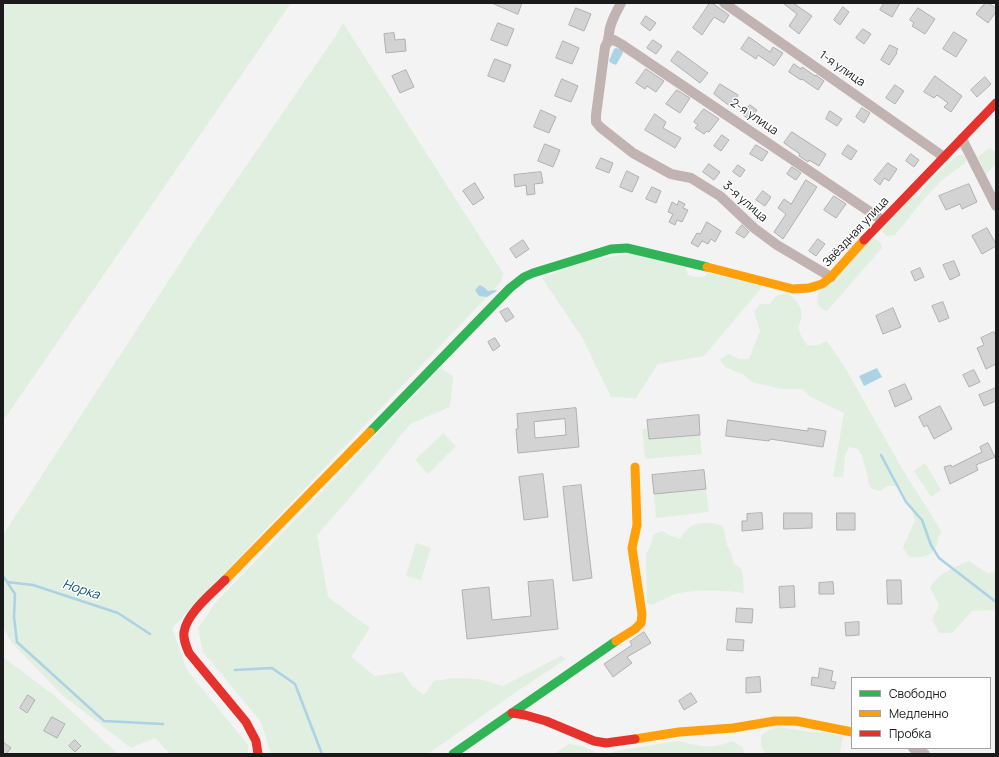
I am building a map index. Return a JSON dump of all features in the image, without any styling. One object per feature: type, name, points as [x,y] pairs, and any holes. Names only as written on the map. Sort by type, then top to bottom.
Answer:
[{"type":"street","points":[[609,41],[610,29],[615,14],[621,3]]},
{"type":"street","name":"1-я улица","points":[[724,3],[944,157]]},
{"type":"street","name":"2-я улица","points":[[609,41],[614,40],[621,44],[882,220]]},
{"type":"street","name":"3-я улица","points":[[609,41],[605,47],[597,108],[596,122],[600,127],[633,153],[671,174],[691,178],[720,196],[754,228],[776,245],[831,277]]},
{"type":"street","name":"Звёздная улица","points":[[258,754],[256,741],[246,722],[189,653],[184,641],[184,630],[188,620],[510,288],[524,277],[563,263],[611,249],[627,248],[793,289],[814,288],[831,277],[882,220],[996,103]]},
{"type":"street","points":[[962,139],[996,206]]},
{"type":"street","points":[[453,754],[583,662],[635,629],[641,623],[642,614],[632,548],[637,525],[635,467]]},
{"type":"street","points":[[512,713],[546,721],[594,741],[606,744],[679,732],[733,728],[775,721],[796,720],[851,732]]},
{"type":"street","points":[[915,749],[925,754]]},
{"type":"green space","points":[[3,3],[291,3],[3,421]]},
{"type":"green space","points":[[343,23],[503,273],[501,282],[172,628],[187,670],[248,745],[248,754],[170,754],[155,738],[131,748],[62,695],[12,643],[3,627],[3,535],[195,240],[335,37]]},
{"type":"green space","points":[[989,148],[996,152],[996,164],[986,174],[978,157]]},
{"type":"green space","points":[[958,155],[963,155],[966,158],[965,163],[941,181],[923,200],[895,235],[887,236],[883,233],[883,229],[911,199],[919,196],[931,180]]},
{"type":"green space","points":[[871,239],[878,241],[882,248],[827,311],[821,309],[818,302],[818,293]]},
{"type":"green space","points":[[633,253],[685,267],[688,275],[695,277],[704,277],[708,273],[763,286],[704,356],[658,364],[636,398],[611,397],[583,339],[542,278],[586,261]]},
{"type":"green space","points":[[787,293],[796,301],[800,308],[802,316],[799,326],[800,334],[808,346],[818,345],[827,341],[846,369],[901,467],[942,532],[939,536],[934,551],[928,555],[921,557],[909,557],[903,548],[915,521],[912,511],[906,503],[904,494],[898,486],[888,486],[880,491],[870,488],[863,458],[858,449],[849,447],[845,455],[843,477],[833,477],[844,413],[809,396],[802,389],[782,389],[752,382],[744,375],[725,367],[720,359],[729,354],[739,359],[749,359],[760,331],[754,312],[760,304],[770,304],[776,296]]},
{"type":"green space","points":[[441,368],[453,376],[450,407],[410,424],[366,479],[317,535],[328,597],[370,628],[351,657],[375,676],[403,672],[412,686],[424,695],[434,681],[453,678],[479,679],[503,686],[561,656],[566,659],[513,694],[428,754],[271,754],[261,722],[203,652],[198,628],[217,601]]},
{"type":"green space","points":[[648,428],[649,439],[700,435],[702,454],[645,459],[642,429]]},
{"type":"green space","points":[[443,433],[456,446],[428,474],[415,460]]},
{"type":"green space","points":[[925,463],[941,490],[931,497],[914,471]]},
{"type":"green space","points":[[706,489],[709,512],[656,518],[654,494]]},
{"type":"green space","points":[[703,523],[713,523],[723,526],[727,545],[732,554],[733,563],[742,571],[744,593],[727,591],[698,591],[672,595],[652,605],[647,603],[646,554],[651,545],[653,535],[662,531],[680,539],[689,528]]},
{"type":"green space","points":[[416,543],[431,548],[421,580],[406,576]]},
{"type":"green space","points":[[969,561],[989,574],[996,570],[996,610],[972,611],[952,633],[939,633],[932,619],[939,606],[930,587],[942,574]]},
{"type":"green space","points":[[3,657],[55,696],[118,754],[3,754]]},
{"type":"green space","points":[[779,727],[843,736],[840,754],[766,754],[761,746],[761,736],[769,730]]},
{"type":"green space","points":[[678,741],[699,746],[717,746],[732,741],[743,747],[744,754],[607,754],[616,751]]},
{"type":"green space","points":[[569,744],[585,747],[599,754],[554,754]]},
{"type":"water","points":[[616,48],[622,50],[623,53],[616,65],[609,61],[614,49]]},
{"type":"water","points":[[480,285],[488,291],[497,291],[487,297],[479,296],[475,290]]},
{"type":"water","points":[[877,368],[882,377],[864,386],[859,376]]},
{"type":"building","points":[[492,3],[522,3],[518,14]]},
{"type":"building","points":[[710,3],[729,15],[724,23],[714,17],[702,35],[693,28]]},
{"type":"building","points":[[793,3],[812,16],[799,34],[789,26],[797,14],[784,4]]},
{"type":"building","points":[[884,3],[900,3],[892,17],[880,10]]},
{"type":"building","points":[[985,3],[988,3],[996,8],[996,12],[988,23],[976,14]]},
{"type":"building","points":[[843,7],[849,12],[840,25],[834,20]]},
{"type":"building","points":[[576,8],[591,14],[584,31],[569,25]]},
{"type":"building","points":[[918,8],[935,19],[925,34],[912,26],[914,23],[910,20]]},
{"type":"building","points":[[646,16],[656,23],[650,31],[641,24]]},
{"type":"building","points":[[498,23],[514,29],[507,46],[491,40]]},
{"type":"building","points":[[863,29],[871,34],[864,44],[856,38]]},
{"type":"building","points":[[954,32],[967,40],[956,57],[943,49]]},
{"type":"building","points":[[394,33],[395,40],[405,39],[406,51],[386,53],[384,34]]},
{"type":"building","points":[[749,37],[770,52],[773,47],[783,53],[774,66],[758,55],[756,59],[741,49]]},
{"type":"building","points":[[653,40],[662,46],[656,54],[647,48]]},
{"type":"building","points":[[563,41],[579,48],[572,64],[556,58]]},
{"type":"building","points":[[890,45],[898,49],[889,65],[881,60]]},
{"type":"building","points":[[678,51],[708,73],[700,83],[671,61]]},
{"type":"building","points":[[495,59],[511,65],[504,82],[488,76]]},
{"type":"building","points":[[794,64],[801,69],[802,67],[824,81],[818,90],[789,72]]},
{"type":"building","points":[[646,69],[664,81],[656,92],[647,86],[645,89],[636,83]]},
{"type":"building","points":[[406,70],[414,87],[400,93],[392,76]]},
{"type":"building","points":[[935,76],[962,96],[951,112],[944,107],[948,103],[937,95],[934,98],[924,92]]},
{"type":"building","points":[[985,77],[991,84],[977,97],[971,90]]},
{"type":"building","points":[[562,79],[578,86],[571,102],[555,96]]},
{"type":"building","points":[[720,84],[738,95],[731,107],[714,94]]},
{"type":"building","points":[[895,85],[904,91],[895,104],[886,98]]},
{"type":"building","points":[[677,90],[690,98],[680,113],[666,104]]},
{"type":"building","points":[[750,105],[757,110],[750,120],[743,115]]},
{"type":"building","points":[[862,108],[870,113],[864,123],[856,117]]},
{"type":"building","points":[[704,109],[719,119],[709,132],[707,131],[704,134],[695,128],[698,125],[694,122]]},
{"type":"building","points":[[541,110],[556,117],[549,133],[534,127]]},
{"type":"building","points":[[830,111],[842,119],[837,126],[826,119]]},
{"type":"building","points":[[655,114],[666,122],[663,128],[681,138],[675,148],[645,130]]},
{"type":"building","points":[[792,132],[826,154],[819,166],[809,160],[808,162],[799,156],[800,154],[784,143]]},
{"type":"building","points":[[722,135],[729,140],[721,151],[714,146]]},
{"type":"building","points":[[545,144],[560,150],[553,167],[538,161]]},
{"type":"building","points":[[756,145],[768,152],[762,161],[750,154]]},
{"type":"building","points":[[848,145],[857,151],[851,160],[842,154]]},
{"type":"building","points":[[911,154],[919,160],[914,167],[906,161]]},
{"type":"building","points":[[601,158],[613,163],[609,173],[596,168]]},
{"type":"building","points":[[888,163],[897,169],[889,181],[884,178],[880,185],[874,180]]},
{"type":"building","points":[[709,164],[720,172],[714,180],[703,172]]},
{"type":"building","points":[[738,165],[745,170],[740,177],[733,172]]},
{"type":"building","points":[[792,167],[801,173],[796,180],[787,174]]},
{"type":"building","points":[[627,171],[639,177],[632,192],[620,187]]},
{"type":"building","points":[[541,172],[543,183],[534,184],[535,194],[527,195],[526,185],[515,187],[514,175]]},
{"type":"building","points":[[806,180],[817,187],[783,239],[774,232],[786,214],[778,208],[784,199],[791,204]]},
{"type":"building","points":[[475,183],[484,198],[473,205],[463,191]]},
{"type":"building","points":[[969,184],[977,202],[962,209],[960,204],[946,210],[939,196]]},
{"type":"building","points":[[652,187],[661,191],[656,203],[646,199]]},
{"type":"building","points":[[763,191],[771,197],[765,206],[756,200]]},
{"type":"building","points":[[834,196],[846,204],[836,218],[824,210]]},
{"type":"building","points":[[679,201],[685,204],[683,208],[688,210],[682,222],[677,220],[675,225],[669,222],[673,214],[668,212],[672,202],[677,205]]},
{"type":"building","points":[[707,222],[721,231],[715,242],[711,239],[708,244],[702,241],[698,247],[691,243],[697,233],[700,234]]},
{"type":"building","points":[[742,225],[749,232],[744,238],[736,233]]},
{"type":"building","points":[[987,228],[996,246],[982,254],[972,236]]},
{"type":"building","points":[[818,239],[825,244],[816,256],[809,251]]},
{"type":"building","points":[[523,240],[529,249],[516,258],[510,249]]},
{"type":"building","points":[[954,261],[960,275],[950,280],[943,265]]},
{"type":"building","points":[[920,268],[924,277],[915,281],[911,272]]},
{"type":"building","points":[[943,302],[949,318],[939,322],[932,306]]},
{"type":"building","points":[[508,308],[514,317],[506,322],[500,312]]},
{"type":"building","points":[[893,308],[901,327],[883,334],[876,316]]},
{"type":"building","points":[[994,332],[996,336],[996,364],[986,369],[977,348],[984,345],[981,338]]},
{"type":"building","points":[[495,338],[500,346],[493,351],[488,342]]},
{"type":"building","points":[[974,370],[980,382],[969,387],[963,375]]},
{"type":"building","points":[[905,384],[912,399],[895,407],[889,391]]},
{"type":"building","points":[[996,388],[996,401],[984,406],[979,395]]},
{"type":"building","points":[[940,406],[952,429],[934,439],[927,425],[924,427],[919,417]]},
{"type":"building","points":[[576,408],[579,447],[518,453],[516,429],[518,429],[517,414]],"holes":[[[565,419],[566,435],[535,438],[534,422]]]},
{"type":"building","points":[[699,415],[700,435],[649,439],[647,420]]},
{"type":"building","points":[[728,420],[808,431],[808,428],[826,431],[823,447],[770,439],[769,441],[726,436]]},
{"type":"building","points":[[988,443],[995,457],[976,465],[978,470],[950,484],[944,467],[951,465],[952,467],[982,452],[980,447]]},
{"type":"building","points":[[704,470],[706,489],[654,494],[652,475]]},
{"type":"building","points":[[543,474],[548,517],[524,520],[519,477]]},
{"type":"building","points":[[581,485],[592,578],[573,581],[563,487]]},
{"type":"building","points":[[762,513],[763,529],[742,531],[742,521],[747,521],[747,514]]},
{"type":"building","points":[[784,513],[812,513],[812,528],[784,529]]},
{"type":"building","points":[[837,513],[855,513],[855,530],[837,530]]},
{"type":"building","points":[[553,580],[558,629],[467,639],[462,590],[489,587],[492,620],[531,616],[528,582]]},
{"type":"building","points":[[887,580],[901,580],[902,604],[888,604]]},
{"type":"building","points":[[833,582],[834,594],[819,594],[819,583]]},
{"type":"building","points":[[794,586],[795,607],[780,608],[779,587]]},
{"type":"building","points":[[737,608],[753,609],[752,623],[736,622]]},
{"type":"building","points":[[859,622],[859,635],[846,636],[845,623]]},
{"type":"building","points":[[644,632],[651,643],[627,657],[632,663],[613,677],[604,664],[632,645],[630,642]]},
{"type":"building","points":[[728,639],[744,640],[743,651],[727,650]]},
{"type":"building","points":[[820,668],[833,671],[831,681],[836,682],[834,689],[811,685],[812,677],[818,678]]},
{"type":"building","points":[[760,677],[761,692],[746,693],[746,678]]},
{"type":"building","points":[[691,693],[697,702],[684,710],[679,701]]},
{"type":"building","points":[[28,695],[35,700],[27,713],[20,708]]},
{"type":"building","points":[[52,717],[65,724],[57,738],[44,731]]},
{"type":"building","points":[[75,740],[81,746],[75,752],[69,746]]},
{"type":"building","points":[[3,742],[11,748],[6,754],[3,754]]},
{"type":"waterway","points":[[881,455],[906,502],[922,520],[931,545],[939,558],[996,602]]},
{"type":"waterway","name":"Норка","points":[[3,576],[7,582],[33,585],[118,613],[150,634]]},
{"type":"waterway","points":[[7,582],[15,594],[14,617],[17,642],[104,721],[163,724]]},
{"type":"waterway","name":"Норка","points":[[235,670],[272,668],[295,684],[322,754]]},
{"type":"traffic: fast","points":[[370,432],[510,288],[524,277],[611,249],[627,248],[707,267]]},
{"type":"traffic: fast","points":[[453,754],[616,641]]},
{"type":"traffic: slow","points":[[707,267],[793,289],[809,288],[822,284],[831,277],[864,240]]},
{"type":"traffic: slow","points":[[225,580],[370,432]]},
{"type":"traffic: slow","points":[[616,641],[635,629],[641,623],[642,614],[632,548],[637,525],[635,467]]},
{"type":"traffic: slow","points":[[635,739],[679,732],[733,728],[775,721],[796,721],[851,732]]},
{"type":"traffic: jam","points":[[864,240],[996,103]]},
{"type":"traffic: jam","points":[[225,580],[201,604],[190,618],[184,632],[184,640],[189,653],[246,722],[256,741],[258,754]]},
{"type":"traffic: jam","points":[[512,713],[546,721],[594,741],[606,743],[635,739]]}]
